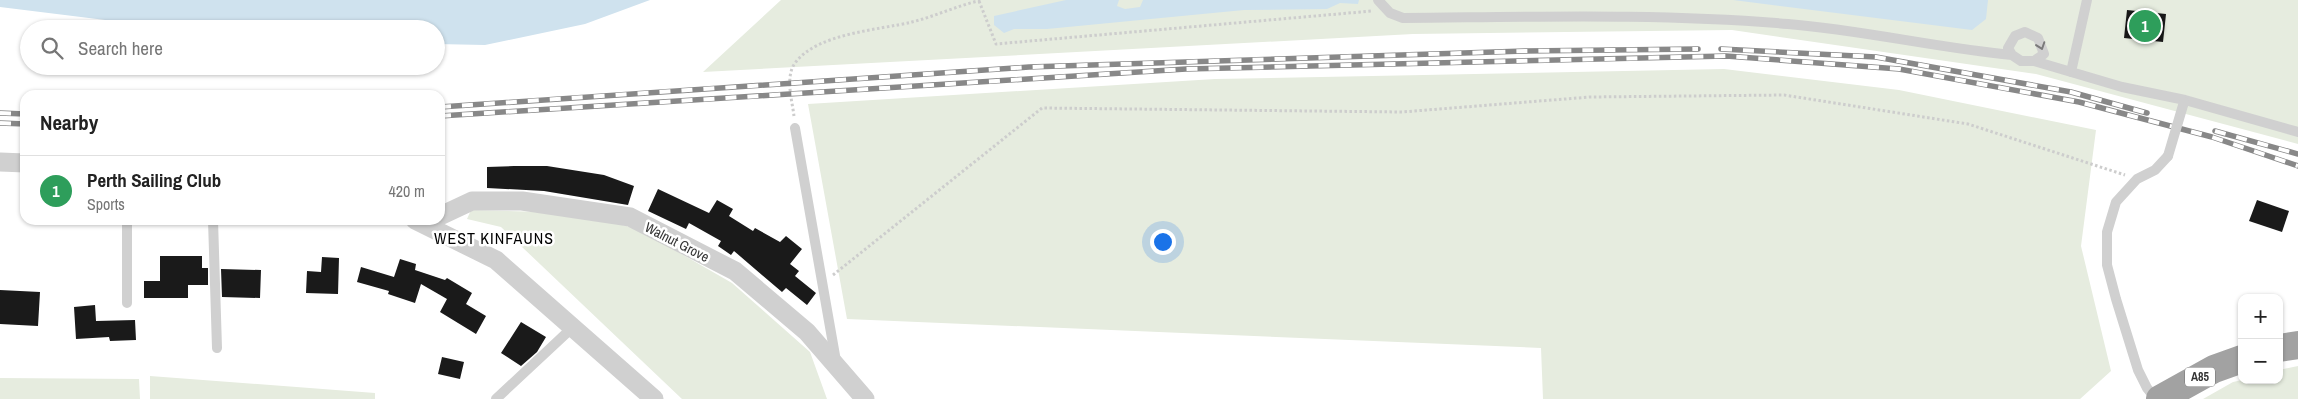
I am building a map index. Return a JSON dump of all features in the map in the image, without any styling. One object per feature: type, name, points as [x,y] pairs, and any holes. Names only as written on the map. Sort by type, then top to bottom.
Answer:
[{"type":"highway","points":[[2283,347],[2298,345]]},
{"type":"highway","name":"A85","points":[[2160,399],[2214,369],[2238,360]]},
{"type":"street","points":[[0,162],[20,163]]},
{"type":"street","name":"Walnut Grove","points":[[445,213],[472,201],[522,201],[630,218],[734,271],[807,332],[864,399]]},
{"type":"street","points":[[436,225],[496,260],[654,399]]},
{"type":"lane","points":[[1378,0],[1387,10],[1403,18],[1620,17],[1788,24],[2012,55],[2021,60],[2034,61],[2122,87],[2185,101],[2298,132]]},
{"type":"lane","points":[[2071,72],[2087,0]]},
{"type":"lane","points":[[2012,55],[2008,48],[2016,36],[2026,32],[2038,38],[2044,54],[2034,61]]},
{"type":"lane","points":[[2156,399],[2147,388],[2138,370],[2107,265],[2107,232],[2116,202],[2137,179],[2154,170],[2168,156],[2185,101]]},
{"type":"lane","points":[[795,128],[837,367]]},
{"type":"lane","points":[[127,225],[127,303]]},
{"type":"lane","points":[[213,225],[217,348]]},
{"type":"lane","points":[[496,399],[573,327]]},
{"type":"path","points":[[795,128],[790,72],[796,62],[817,45],[873,28],[912,22],[981,0],[996,44],[1387,10]]},
{"type":"path","points":[[822,283],[1042,108],[1402,112],[1590,97],[1784,95],[1968,124],[2137,179]]},
{"type":"shaded area","points":[[781,0],[2298,0],[2298,144],[2036,74],[1732,30],[1413,34],[703,72]]},
{"type":"shaded area","points":[[1724,69],[1899,90],[2096,130],[2081,246],[2111,371],[2080,399],[1543,399],[1541,348],[847,319],[808,104],[1215,79]]},
{"type":"shaded area","points":[[471,210],[577,213],[638,229],[732,283],[810,352],[827,399],[682,399],[501,227],[467,219]]},
{"type":"shaded area","points":[[2298,366],[2298,399],[2203,399],[2238,381],[2238,384],[2283,384],[2283,369]]},
{"type":"shaded area","points":[[150,376],[375,393],[375,399],[150,399]]},
{"type":"shaded area","points":[[0,378],[139,379],[140,399],[0,399]]},
{"type":"water","points":[[0,0],[650,0],[585,24],[485,45],[445,44],[445,20],[105,20],[0,7]]},
{"type":"water","points":[[1066,0],[1119,0],[1117,6],[1125,9],[1140,7],[1143,0],[1359,0],[1358,4],[1340,3],[1327,9],[1244,10],[1047,29],[1014,29],[1004,33],[994,25],[994,16]]},
{"type":"water","points":[[1733,0],[1988,0],[1986,19],[1972,30]]},
{"type":"building","points":[[2127,10],[2166,14],[2163,42],[2124,38]]},
{"type":"building","points":[[547,166],[604,175],[634,186],[628,205],[544,191],[487,188],[487,167]]},
{"type":"building","points":[[658,189],[709,213],[717,200],[733,209],[729,216],[753,231],[755,228],[780,242],[786,236],[802,249],[790,264],[799,271],[795,276],[816,293],[807,305],[786,288],[782,292],[734,251],[731,255],[718,246],[721,241],[689,223],[686,229],[648,211]]},
{"type":"building","points":[[2257,200],[2289,211],[2282,232],[2249,221]]},
{"type":"building","points":[[160,256],[202,256],[202,268],[208,268],[208,285],[188,285],[188,298],[144,298],[144,281],[160,281]]},
{"type":"building","points":[[322,257],[339,258],[338,294],[306,293],[307,271],[321,272]]},
{"type":"building","points":[[400,259],[416,264],[415,270],[445,280],[447,278],[472,293],[466,304],[486,316],[476,334],[440,312],[447,299],[421,284],[415,303],[388,294],[389,291],[357,282],[361,267],[394,277]]},
{"type":"building","points":[[221,269],[261,270],[260,298],[222,297]]},
{"type":"building","points":[[0,290],[40,292],[38,326],[0,324]]},
{"type":"building","points":[[95,305],[96,321],[135,320],[136,340],[110,341],[109,337],[76,339],[74,307]]},
{"type":"building","points":[[521,322],[546,337],[537,352],[521,366],[501,353]]},
{"type":"building","points":[[442,357],[464,362],[460,379],[438,374]]},
{"type":"railway","points":[[445,107],[1029,67],[1525,51],[1698,49]]},
{"type":"railway","points":[[1721,49],[1876,57],[2071,92],[2147,113]]},
{"type":"railway","points":[[445,116],[1186,69],[1726,56],[1899,69],[2079,102],[2212,137],[2298,166]]},
{"type":"railway","points":[[0,113],[20,114]]},
{"type":"railway","points":[[0,123],[20,124]]},
{"type":"railway","points":[[2215,131],[2298,154]]},
{"type":"place","name":"Perth Sailing Club","points":[[2145,26]]},
{"type":"district","name":"WEST KINFAUNS","points":[[494,238]]}]
